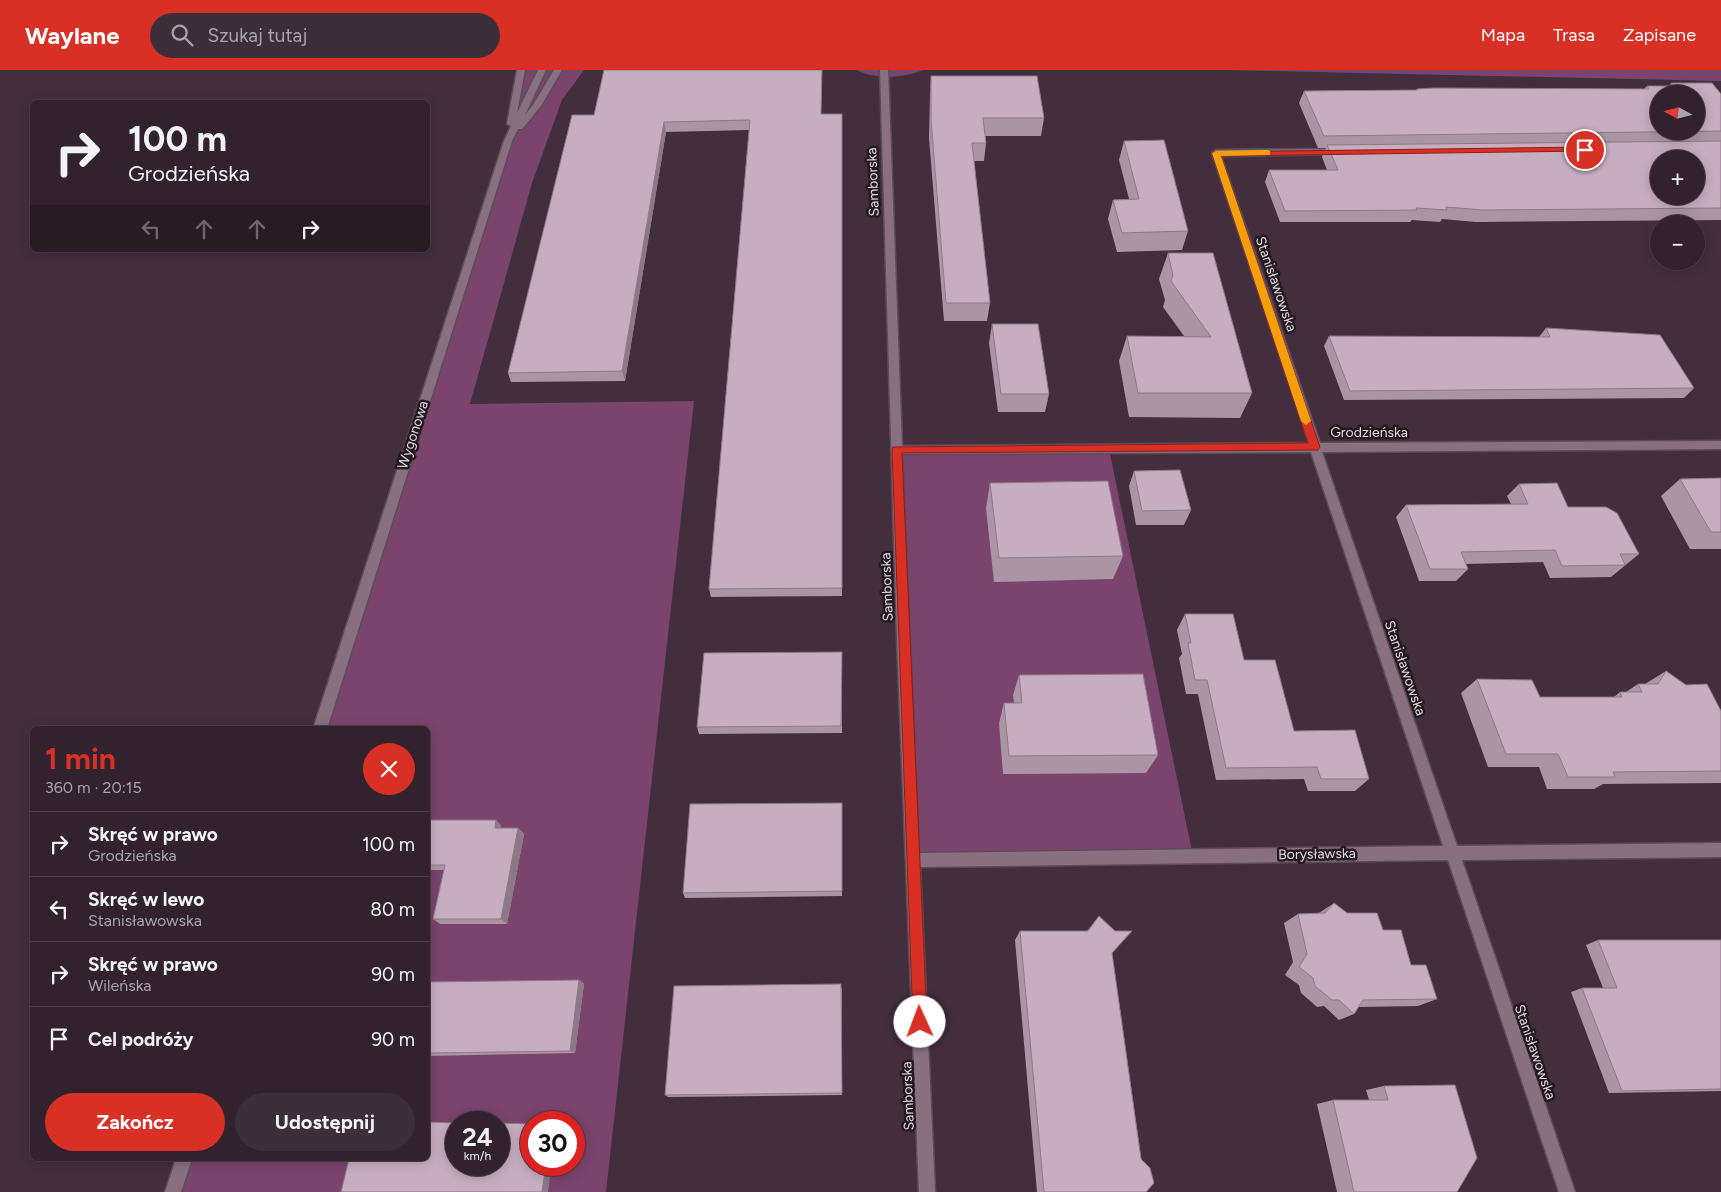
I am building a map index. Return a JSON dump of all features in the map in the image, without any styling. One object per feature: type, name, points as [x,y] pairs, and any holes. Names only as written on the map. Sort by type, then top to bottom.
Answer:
[{"type":"street","name":"Wygonowa","points":[[508,141],[520,70]]},
{"type":"street","name":"Wygonowa","points":[[321,726],[508,141],[542,70]]},
{"type":"street","points":[[508,141],[537,106],[558,70]]},
{"type":"street","name":"Samborska","points":[[884,70],[897,450],[927,1192]]},
{"type":"street","name":"Stanisławowska","points":[[1345,152],[1216,153],[1567,1192]]},
{"type":"street","name":"Grodzieńska","points":[[897,450],[1721,445]]},
{"type":"street","name":"Borysławska","points":[[914,860],[1721,850]]},
{"type":"street","points":[[173,1192],[183,1161]]},
{"type":"shaded area","points":[[521,70],[584,70],[562,100],[532,183],[470,404],[694,401],[606,1192],[173,1192],[183,1161],[430,1161],[430,726],[321,726],[508,141]]},
{"type":"shaded area","points":[[857,70],[923,70],[907,75],[881,77]]},
{"type":"shaded area","points":[[1227,70],[1721,70],[1721,81]]},
{"type":"shaded area","points":[[1109,449],[1193,856],[914,860],[897,450]]},
{"type":"building","points":[[604,70],[822,70],[821,114],[842,114],[842,588],[709,589],[750,120],[664,122],[622,371],[508,373],[572,115],[594,115]]},
{"type":"building","points":[[931,76],[1037,76],[1044,118],[983,118],[986,143],[972,143],[990,303],[946,303],[931,120]]},
{"type":"building","points":[[1671,83],[1712,83],[1721,94],[1721,131],[1705,131],[1705,85],[1672,85]]},
{"type":"building","points":[[1647,86],[1650,86],[1650,132],[1324,136],[1304,91],[1417,90],[1434,88],[1649,89]]},
{"type":"building","points":[[1164,140],[1188,231],[1122,233],[1113,200],[1139,199],[1124,141]]},
{"type":"building","points":[[1721,141],[1721,208],[1483,210],[1446,207],[1447,210],[1416,208],[1417,210],[1285,211],[1269,170],[1338,170],[1327,145]]},
{"type":"building","points":[[1168,253],[1213,253],[1252,393],[1138,393],[1127,336],[1211,337],[1171,281],[1173,276]]},
{"type":"building","points":[[992,324],[1038,324],[1049,394],[1001,394]]},
{"type":"building","points":[[1546,328],[1660,335],[1694,388],[1350,391],[1329,336],[1550,337]]},
{"type":"building","points":[[1180,470],[1191,510],[1142,511],[1134,471]]},
{"type":"building","points":[[1721,478],[1721,532],[1711,532],[1680,479]]},
{"type":"building","points":[[1108,481],[1123,556],[999,558],[990,483]]},
{"type":"building","points":[[1557,483],[1568,507],[1606,507],[1617,513],[1639,554],[1620,554],[1625,565],[1562,566],[1555,550],[1461,552],[1468,569],[1430,569],[1406,505],[1528,504],[1519,484]]},
{"type":"building","points":[[1185,614],[1233,614],[1244,660],[1275,660],[1294,731],[1355,730],[1369,779],[1321,779],[1317,767],[1226,768],[1207,680],[1195,680],[1188,643],[1191,643]]},
{"type":"building","points":[[842,652],[841,726],[697,727],[704,653]]},
{"type":"building","points":[[1666,671],[1686,685],[1707,684],[1721,711],[1721,771],[1613,772],[1615,777],[1568,777],[1558,754],[1506,754],[1477,679],[1532,680],[1540,697],[1622,697],[1620,692],[1642,692],[1638,684],[1658,684]]},
{"type":"building","points":[[1143,674],[1158,755],[1009,756],[1004,703],[1022,703],[1019,675]]},
{"type":"building","points":[[842,803],[842,891],[683,893],[690,804]]},
{"type":"building","points":[[430,820],[496,820],[495,828],[518,828],[501,919],[433,919],[445,865],[430,865]]},
{"type":"building","points":[[1334,903],[1347,913],[1377,913],[1383,930],[1401,930],[1411,965],[1426,965],[1437,999],[1363,1000],[1354,1014],[1339,1000],[1332,1000],[1315,986],[1313,978],[1299,967],[1307,954],[1298,914],[1325,913]]},
{"type":"building","points":[[1099,916],[1115,931],[1132,931],[1112,953],[1141,1159],[1150,1168],[1154,1183],[1146,1192],[1044,1192],[1020,931],[1088,931]]},
{"type":"building","points":[[1598,940],[1721,940],[1721,1089],[1622,1091],[1582,988],[1617,988]]},
{"type":"building","points":[[579,980],[570,1051],[430,1053],[430,982]]},
{"type":"building","points":[[841,984],[842,1093],[665,1095],[674,986]]},
{"type":"building","points":[[1455,1085],[1477,1158],[1457,1192],[1354,1192],[1333,1100],[1388,1100],[1384,1086]]},
{"type":"building","points":[[430,1122],[445,1123],[445,1176],[510,1176],[510,1123],[520,1124],[520,1176],[544,1176],[542,1192],[341,1192],[349,1161],[430,1161]]},
{"type":"slow traffic","points":[[1267,153],[1216,153],[1306,421]]},
{"type":"route","points":[[920,1022],[903,638],[897,450],[1315,447],[1216,153],[1585,150]]}]
